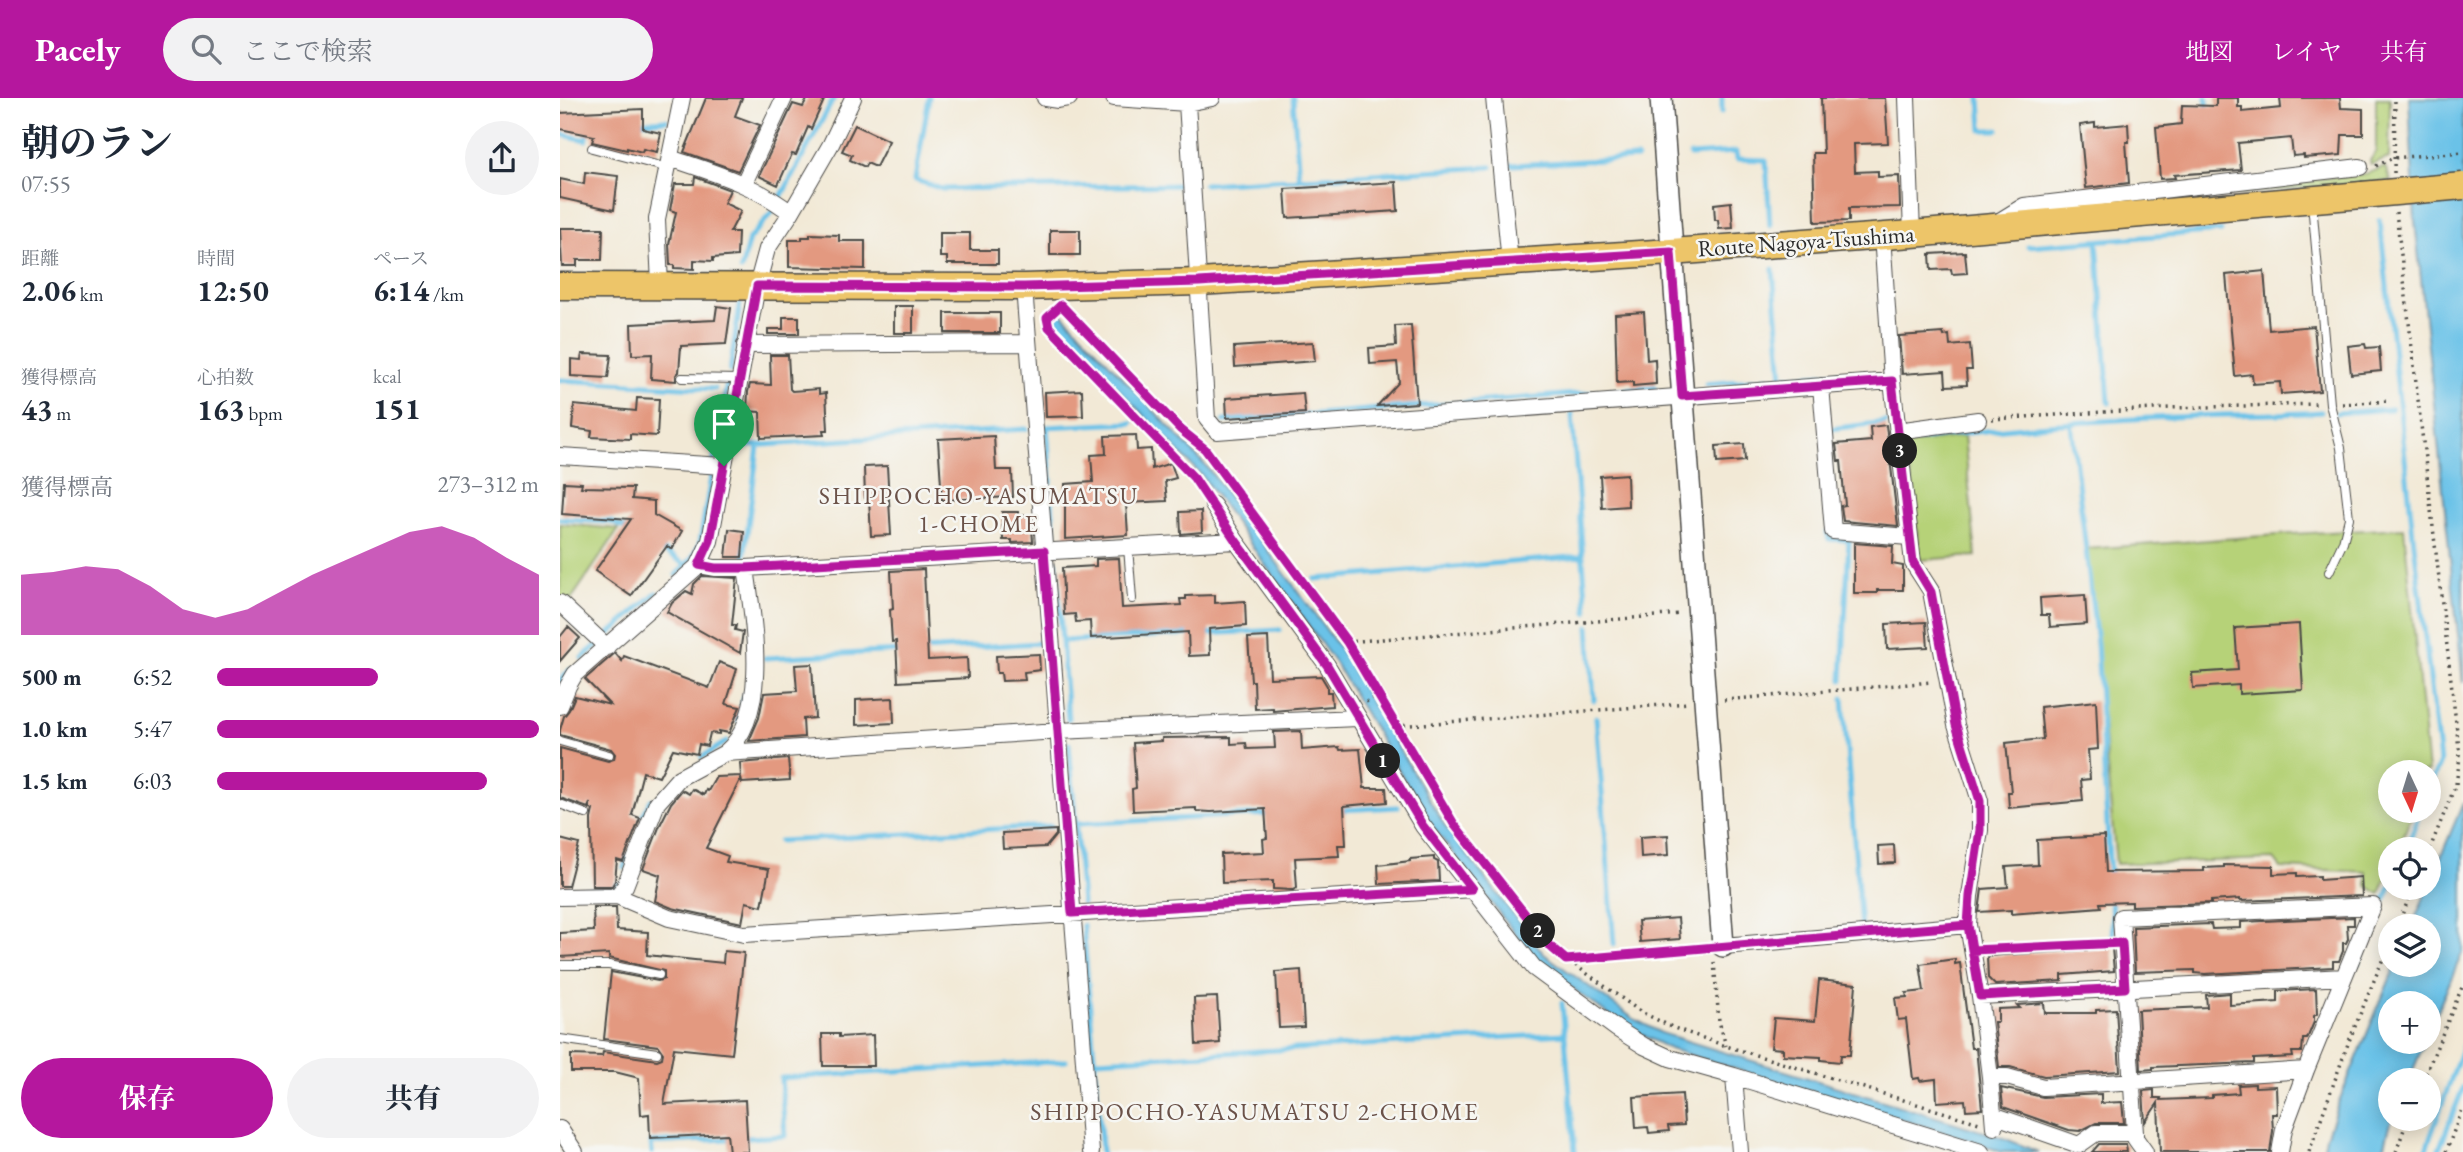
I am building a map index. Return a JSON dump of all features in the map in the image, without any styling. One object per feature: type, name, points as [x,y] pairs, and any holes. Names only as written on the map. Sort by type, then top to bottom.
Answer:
[{"type":"main road","name":"Route Nagoya-Tsushima","points":[[560,286],[1024,287],[1199,282],[1912,234],[2463,186]]},
{"type":"street","points":[[660,285],[657,219],[682,98]]},
{"type":"street","points":[[744,183],[784,98]]},
{"type":"street","points":[[560,706],[575,674],[602,643],[699,565],[710,541],[717,465],[767,249],[831,144],[853,98]]},
{"type":"street","points":[[1045,98],[1069,98]]},
{"type":"street","points":[[1114,98],[1187,103],[1212,98]]},
{"type":"street","points":[[1494,98],[1510,263]]},
{"type":"street","points":[[1661,98],[1705,701],[1718,946],[1968,925]]},
{"type":"street","points":[[1907,98],[1912,234]]},
{"type":"street","points":[[1187,103],[1206,419],[1217,431],[1892,381]]},
{"type":"street","points":[[669,163],[744,183],[770,197],[788,211]]},
{"type":"street","points":[[1990,226],[2024,206],[2360,167]]},
{"type":"street","points":[[1882,235],[1892,381],[1913,562],[1931,592],[1956,725],[1980,801],[1980,830],[1968,925],[1980,996],[1994,1121],[2079,1145],[2096,1133],[2135,1133]]},
{"type":"street","points":[[1024,287],[1091,1152]]},
{"type":"street","points":[[745,345],[1027,343]]},
{"type":"street","points":[[1821,386],[1832,531],[1909,537]]},
{"type":"street","points":[[1897,431],[1978,420]]},
{"type":"street","points":[[560,456],[717,465]]},
{"type":"street","points":[[1213,505],[1236,541],[1327,665],[1423,826],[1534,968],[1617,1029],[1670,1058],[1981,1152]]},
{"type":"street","points":[[699,565],[746,568],[1236,541]]},
{"type":"street","points":[[617,896],[625,886],[657,803],[680,778],[725,753],[741,736],[755,675],[756,636],[746,568]]},
{"type":"street","points":[[560,603],[602,643]]},
{"type":"street","points":[[725,753],[1058,731],[1357,718]]},
{"type":"street","points":[[560,897],[617,896],[669,918],[744,934],[1472,889]]},
{"type":"street","points":[[2145,1152],[2135,1138],[2121,917],[2373,906],[2306,1070],[2284,1129],[2280,1152]]},
{"type":"street","points":[[1980,996],[2344,977]]},
{"type":"street","points":[[1990,1077],[2007,1077],[2043,1087],[2306,1070]]},
{"type":"street","points":[[1734,1076],[1740,1152]]},
{"type":"street","points":[[560,1129],[575,1152]]},
{"type":"lane","points":[[592,148],[669,163]]},
{"type":"lane","points":[[2311,199],[2330,404],[2341,448],[2348,518],[2343,542],[2329,572]]},
{"type":"lane","points":[[682,378],[739,379]]},
{"type":"lane","points":[[1128,547],[1132,599]]},
{"type":"lane","points":[[560,741],[609,755]]},
{"type":"lane","points":[[560,804],[586,814]]},
{"type":"lane","points":[[560,965],[609,965],[659,975]]},
{"type":"lane","points":[[560,1039],[657,1053]]},
{"type":"path","points":[[2394,180],[2395,98]]},
{"type":"path","points":[[2393,158],[2463,152]]},
{"type":"path","points":[[2396,202],[2460,757],[2456,784],[2435,837]]},
{"type":"path","points":[[1213,505],[1175,457],[1049,327],[1047,318],[1061,305],[1180,429],[1205,449],[1347,642],[1454,824],[1551,947],[1641,1013],[1674,1028],[1726,1046],[1994,1121]]},
{"type":"path","points":[[1978,420],[2169,408],[2389,401]]},
{"type":"path","points":[[1205,449],[1206,419]]},
{"type":"path","points":[[1347,642],[1698,612]]},
{"type":"path","points":[[1397,726],[1949,681]]},
{"type":"path","points":[[1373,699],[1379,695]]},
{"type":"path","points":[[1972,950],[2122,943]]},
{"type":"path","points":[[1566,960],[1718,946],[1719,1021],[1726,1046]]},
{"type":"path","points":[[2309,1152],[2348,1041],[2378,970]]},
{"type":"path","points":[[2428,1068],[2463,985]]},
{"type":"path","points":[[2446,1152],[2463,1108]]},
{"type":"path","points":[[2396,1152],[2403,1131]]},
{"type":"green space","points":[[2376,98],[2390,98],[2389,158],[2371,165],[2370,161],[2376,151]]},
{"type":"green space","points":[[2385,167],[2391,181],[2042,210],[2365,174]]},
{"type":"green space","points":[[1964,436],[1976,556],[1920,560],[1907,444]]},
{"type":"green space","points":[[560,524],[619,529],[568,604],[560,596]]},
{"type":"green space","points":[[2404,528],[2427,760],[2378,760],[2378,823],[2409,823],[2403,837],[2378,837],[2378,893],[2367,886],[2367,872],[2281,868],[2274,859],[2116,864],[2087,549]]},
{"type":"water","points":[[2409,98],[2463,98],[2463,683],[2415,221]]},
{"type":"water","points":[[1060,311],[1207,467],[1338,646],[1445,826],[1544,954],[1634,1019],[1661,1033],[2001,1137],[2038,1152],[2001,1152],[1976,1142],[1670,1049],[1621,1024],[1537,962],[1432,826],[1335,663],[1202,476],[1051,319]]},
{"type":"water","points":[[2463,803],[2463,951],[2441,1003],[2441,991],[2385,991],[2391,977],[2441,977],[2441,914],[2417,914],[2423,900],[2441,900],[2441,856]]},
{"type":"water","points":[[2378,1007],[2378,1054],[2420,1054],[2414,1068],[2378,1068],[2378,1131],[2389,1131],[2383,1152],[2323,1152],[2339,1101]]},
{"type":"building","points":[[706,98],[742,98],[735,116],[760,125],[738,171],[684,152]]},
{"type":"building","points":[[808,98],[825,98],[796,155],[792,154],[778,185],[759,176],[793,104],[803,107]]},
{"type":"building","points":[[1821,98],[1885,98],[1888,143],[1854,144],[1855,172],[1878,171],[1878,177],[1899,176],[1900,207],[1849,208],[1849,221],[1815,222],[1813,153],[1823,153]]},
{"type":"building","points":[[2216,98],[2238,98],[2238,107],[2242,107],[2242,112],[2281,108],[2280,98],[2340,98],[2341,108],[2363,109],[2363,135],[2342,135],[2341,155],[2304,158],[2304,155],[2293,156],[2291,138],[2238,143],[2241,170],[2174,175],[2175,178],[2160,179],[2156,127],[2181,124],[2182,105],[2216,106]]},
{"type":"building","points":[[643,109],[643,129],[661,133],[657,152],[627,150],[592,142],[594,136],[560,129],[560,113]]},
{"type":"building","points":[[2095,123],[2095,127],[2128,124],[2129,142],[2126,142],[2129,183],[2086,188],[2080,125]]},
{"type":"building","points":[[855,125],[889,141],[876,167],[867,163],[865,167],[850,160],[852,155],[842,151]]},
{"type":"building","points":[[585,172],[618,176],[614,210],[560,198],[560,179],[584,184]]},
{"type":"building","points":[[695,177],[730,190],[724,203],[741,211],[730,232],[738,232],[737,256],[713,258],[713,261],[694,260],[694,269],[674,268],[674,265],[670,265],[669,244],[676,212],[670,210],[675,184],[694,184]]},
{"type":"building","points":[[1396,182],[1398,211],[1287,218],[1285,189]]},
{"type":"building","points":[[1731,202],[1733,228],[1719,229],[1718,220],[1715,220],[1714,204]]},
{"type":"building","points":[[560,228],[603,228],[602,260],[577,260],[577,266],[562,266]]},
{"type":"building","points":[[1050,230],[1080,230],[1080,255],[1050,255]]},
{"type":"building","points":[[940,233],[970,233],[970,250],[998,250],[998,264],[947,264],[947,257],[940,257]]},
{"type":"building","points":[[810,234],[839,235],[839,241],[865,241],[865,269],[789,267],[789,240],[802,240],[802,237],[810,237]]},
{"type":"building","points":[[1965,252],[1967,273],[1952,274],[1951,269],[1931,270],[1930,254]]},
{"type":"building","points":[[2264,271],[2269,330],[2314,326],[2320,391],[2281,394],[2280,382],[2253,384],[2252,374],[2235,376],[2226,275]]},
{"type":"building","points":[[717,306],[731,308],[726,344],[681,346],[676,381],[651,379],[652,354],[632,355],[631,324],[715,320]]},
{"type":"building","points":[[894,306],[913,306],[913,333],[894,333]]},
{"type":"building","points":[[1644,312],[1647,360],[1655,359],[1656,384],[1633,386],[1633,382],[1617,383],[1615,314]]},
{"type":"building","points":[[945,313],[1000,313],[1000,333],[945,333]]},
{"type":"building","points":[[783,317],[799,317],[799,334],[768,334],[768,329],[783,329]]},
{"type":"building","points":[[1411,325],[1417,403],[1377,406],[1399,382],[1397,362],[1370,364],[1369,348],[1396,346],[1395,326]]},
{"type":"building","points":[[1943,333],[1944,336],[1949,335],[1950,346],[1970,344],[1972,370],[1966,370],[1967,385],[1946,386],[1945,371],[1902,374],[1899,336]]},
{"type":"building","points":[[1313,342],[1315,361],[1235,367],[1234,347]]},
{"type":"building","points":[[2365,344],[2366,348],[2379,347],[2381,371],[2351,374],[2348,346]]},
{"type":"building","points":[[582,354],[611,355],[608,378],[571,376],[571,359],[581,360]]},
{"type":"building","points":[[770,355],[788,355],[792,391],[819,389],[819,394],[826,393],[828,430],[823,430],[824,435],[761,438],[760,412],[747,411],[748,392],[750,384],[771,385]]},
{"type":"building","points":[[1082,390],[1083,416],[1046,417],[1045,392]]},
{"type":"building","points":[[1303,393],[1305,413],[1227,418],[1226,398]]},
{"type":"building","points":[[637,398],[659,399],[657,436],[630,434],[630,439],[591,437],[592,431],[572,428],[574,405],[636,411]]},
{"type":"building","points":[[1886,425],[1898,526],[1843,521],[1841,506],[1845,505],[1841,461],[1838,461],[1836,444],[1871,441],[1870,427]]},
{"type":"building","points":[[1136,435],[1137,450],[1151,449],[1152,469],[1171,463],[1176,478],[1165,481],[1167,501],[1126,503],[1128,535],[1065,539],[1065,484],[1093,482],[1091,455],[1106,454],[1105,436]]},
{"type":"building","points":[[994,436],[996,470],[1012,470],[1013,497],[942,500],[938,439]]},
{"type":"building","points":[[1744,444],[1745,461],[1717,463],[1716,446]]},
{"type":"building","points":[[887,466],[891,535],[871,536],[869,498],[865,498],[864,467]]},
{"type":"building","points":[[1627,474],[1628,506],[1602,508],[1600,476]]},
{"type":"building","points":[[564,482],[582,483],[581,487],[633,488],[632,499],[654,501],[654,515],[682,531],[672,549],[667,546],[631,596],[595,571],[631,519],[562,514]]},
{"type":"building","points":[[1201,511],[1202,532],[1181,534],[1180,512]]},
{"type":"building","points":[[1002,512],[1018,512],[1018,516],[1031,515],[1033,542],[1012,543],[1012,540],[1003,540]]},
{"type":"building","points":[[729,529],[744,531],[742,557],[726,557]]},
{"type":"building","points":[[1854,543],[1893,546],[1892,564],[1903,566],[1903,590],[1854,593]]},
{"type":"building","points":[[1119,558],[1122,608],[1181,605],[1180,599],[1186,599],[1186,596],[1215,595],[1215,603],[1245,601],[1246,626],[1209,629],[1210,655],[1189,656],[1188,632],[1091,638],[1090,621],[1076,622],[1075,614],[1064,615],[1062,568],[1096,566],[1096,559]]},
{"type":"building","points":[[924,569],[928,660],[967,658],[968,678],[898,682],[896,641],[892,642],[891,571]]},
{"type":"building","points":[[702,576],[737,578],[732,625],[736,625],[735,630],[743,632],[740,653],[667,612],[672,603],[686,591],[692,594],[694,584]]},
{"type":"building","points":[[2085,595],[2087,624],[2050,627],[2049,615],[2041,615],[2040,598]]},
{"type":"building","points":[[1926,622],[1928,647],[1887,649],[1886,624]]},
{"type":"building","points":[[2299,624],[2303,690],[2239,694],[2239,685],[2193,688],[2192,673],[2238,670],[2235,628]]},
{"type":"building","points":[[568,627],[580,638],[560,661],[560,637]]},
{"type":"building","points":[[1268,637],[1270,678],[1321,676],[1327,686],[1327,692],[1331,692],[1332,706],[1273,711],[1273,708],[1255,709],[1248,638]]},
{"type":"building","points":[[615,653],[622,661],[624,656],[709,688],[719,662],[737,669],[726,704],[740,707],[729,733],[710,733],[707,746],[699,744],[697,754],[673,749],[659,777],[643,772],[632,815],[640,818],[623,862],[617,860],[615,881],[612,886],[592,886],[593,810],[590,809],[590,803],[588,808],[560,798],[560,748],[608,761],[614,759],[615,754],[611,749],[560,735],[560,730],[575,696],[610,705],[585,679]]},
{"type":"building","points":[[1039,654],[1040,670],[1024,672],[1025,680],[1002,681],[1001,673],[997,673],[996,656]]},
{"type":"building","points":[[812,664],[815,718],[803,719],[804,737],[749,741],[759,718],[764,693],[797,691],[795,665]]},
{"type":"building","points":[[893,698],[894,723],[856,725],[856,700]]},
{"type":"building","points":[[2096,701],[2098,749],[2088,750],[2090,779],[2081,780],[2083,801],[2009,808],[2008,792],[2011,792],[2006,743],[2043,739],[2040,707]]},
{"type":"building","points":[[1301,731],[1302,750],[1339,747],[1340,750],[1360,749],[1364,788],[1386,788],[1387,802],[1344,806],[1346,845],[1338,845],[1339,856],[1295,858],[1297,888],[1293,890],[1273,889],[1273,881],[1222,883],[1221,854],[1264,852],[1263,839],[1267,838],[1265,809],[1211,812],[1196,811],[1196,808],[1133,811],[1132,789],[1136,788],[1133,743],[1162,741],[1162,738],[1231,737],[1231,744],[1246,743],[1247,749],[1275,748],[1274,732]]},
{"type":"building","points":[[788,759],[790,780],[742,783],[741,778],[706,848],[728,856],[726,862],[769,869],[762,906],[746,902],[742,923],[672,908],[655,901],[660,875],[643,869],[660,825],[671,803],[682,790],[689,794],[692,789],[704,795],[716,777],[741,776],[740,763]]},
{"type":"building","points":[[1056,830],[1056,835],[1046,847],[1003,849],[1002,833]]},
{"type":"building","points":[[1668,835],[1669,855],[1641,857],[1640,837]]},
{"type":"building","points":[[2104,836],[2106,872],[2204,871],[2204,868],[2224,865],[2273,866],[2273,874],[2297,873],[2297,877],[2320,876],[2320,880],[2361,877],[2362,896],[2240,899],[2211,903],[2132,906],[2132,902],[2100,903],[2101,907],[2011,914],[2011,910],[1979,912],[1982,889],[2008,887],[2006,867],[2038,865],[2037,840]]},
{"type":"building","points":[[560,839],[579,844],[568,886],[560,886]]},
{"type":"building","points":[[1894,845],[1895,863],[1879,864],[1878,846]]},
{"type":"building","points":[[1434,857],[1438,862],[1439,881],[1379,884],[1378,865]]},
{"type":"building","points":[[593,907],[616,907],[617,930],[648,932],[647,955],[723,963],[724,951],[744,953],[732,1054],[674,1048],[664,1104],[745,1100],[748,1152],[729,1152],[727,1134],[650,1138],[649,1114],[641,1115],[639,1078],[615,1072],[571,1072],[571,1055],[602,1056],[603,1052],[657,1060],[662,1058],[663,1053],[658,1046],[604,1039],[611,972],[658,981],[664,979],[664,971],[609,958],[609,954],[560,957],[560,933],[594,931]]},
{"type":"building","points":[[2354,917],[2354,925],[2347,925],[2348,939],[2343,943],[2339,961],[2333,961],[2333,967],[2205,974],[2195,973],[2195,970],[2135,972],[2133,927],[2211,924],[2212,929],[2241,928],[2241,922]]},
{"type":"building","points":[[1678,918],[1680,939],[1640,942],[1638,921]]},
{"type":"building","points":[[2112,948],[2114,971],[2062,975],[2062,981],[1995,985],[1988,978],[1987,956]]},
{"type":"building","points":[[1955,959],[1955,964],[1960,963],[1971,1048],[1976,1048],[1982,1109],[1966,1110],[1965,1100],[1937,1102],[1936,1079],[1913,1079],[1906,1019],[1898,1020],[1895,998],[1907,997],[1906,993],[1924,991],[1920,964]]},
{"type":"building","points":[[1301,970],[1304,1027],[1279,1028],[1276,972]]},
{"type":"building","points":[[1819,980],[1856,984],[1850,1055],[1841,1055],[1840,1062],[1821,1060],[1821,1057],[1783,1055],[1783,1049],[1771,1048],[1774,1018],[1815,1021]]},
{"type":"building","points":[[2316,989],[2317,1014],[2307,1039],[2303,1039],[2302,1052],[2292,1052],[2293,1057],[2254,1059],[2254,1063],[2153,1067],[2141,1070],[2138,1010],[2207,1007],[2206,995],[2230,993],[2230,1005],[2278,1002],[2278,991]]},
{"type":"building","points":[[1217,997],[1220,1043],[1196,1045],[1194,998]]},
{"type":"building","points":[[2044,1003],[2045,1013],[2096,1013],[2096,1010],[2116,1009],[2120,1071],[2044,1076],[2010,1067],[1999,1067],[1994,1022],[1998,1022],[1998,1009]]},
{"type":"building","points":[[822,1034],[839,1034],[839,1037],[873,1035],[874,1066],[823,1066]]},
{"type":"building","points":[[2255,1084],[2255,1087],[2276,1086],[2277,1114],[2272,1114],[2270,1152],[2160,1152],[2158,1103],[2145,1122],[2143,1091],[2154,1090],[2154,1098],[2161,1098],[2160,1100],[2212,1098],[2212,1095],[2239,1093],[2238,1085]]},
{"type":"building","points":[[2001,1088],[2043,1097],[2101,1094],[2101,1103],[2122,1102],[2124,1123],[2096,1123],[2080,1131],[2069,1130],[2003,1107]]},
{"type":"building","points":[[1682,1094],[1684,1125],[1668,1126],[1669,1131],[1649,1133],[1648,1127],[1636,1128],[1634,1097]]},
{"type":"building","points":[[2099,1144],[2126,1144],[2127,1152],[2092,1152]]},
{"type":"waterway","points":[[741,270],[749,239],[774,210],[834,98]]},
{"type":"waterway","points":[[929,98],[915,180],[942,189],[1184,185]]},
{"type":"waterway","points":[[1293,98],[1299,179]]},
{"type":"waterway","points":[[1722,98],[1722,112]]},
{"type":"waterway","points":[[1980,98],[1982,130],[1998,130]]},
{"type":"waterway","points":[[2207,98],[2207,112]]},
{"type":"waterway","points":[[637,122],[666,120]]},
{"type":"waterway","points":[[560,134],[586,140],[589,128]]},
{"type":"waterway","points":[[1690,155],[1736,152],[1737,159],[1766,160],[1770,226]]},
{"type":"waterway","points":[[1512,165],[1637,158]]},
{"type":"waterway","points":[[1204,184],[1491,167]]},
{"type":"waterway","points":[[2380,220],[2440,760]]},
{"type":"waterway","points":[[2028,246],[2221,231]]},
{"type":"waterway","points":[[2097,241],[2109,403]]},
{"type":"waterway","points":[[1773,269],[1782,378]]},
{"type":"waterway","points":[[730,371],[740,304]]},
{"type":"waterway","points":[[1706,384],[1838,373]]},
{"type":"waterway","points":[[560,380],[715,389]]},
{"type":"waterway","points":[[676,575],[693,557],[700,542],[727,383]]},
{"type":"waterway","points":[[1224,421],[1655,388]]},
{"type":"waterway","points":[[2337,413],[2391,409]]},
{"type":"waterway","points":[[1916,440],[2089,422],[2321,412]]},
{"type":"waterway","points":[[1572,414],[1587,612]]},
{"type":"waterway","points":[[1830,429],[1886,422]]},
{"type":"waterway","points":[[1044,427],[1132,423]]},
{"type":"waterway","points":[[2071,423],[2097,643],[2110,877]]},
{"type":"waterway","points":[[1047,427],[1051,482]]},
{"type":"waterway","points":[[747,446],[1026,429]]},
{"type":"waterway","points":[[744,557],[758,446]]},
{"type":"waterway","points":[[1052,501],[1055,541]]},
{"type":"waterway","points":[[560,519],[611,522],[631,531]]},
{"type":"waterway","points":[[1827,532],[1829,539],[1849,540],[1842,680]]},
{"type":"waterway","points":[[658,547],[686,565]]},
{"type":"waterway","points":[[1315,579],[1583,556]]},
{"type":"waterway","points":[[1056,562],[1068,719]]},
{"type":"waterway","points":[[582,658],[656,593]]},
{"type":"waterway","points":[[1589,627],[1594,700]]},
{"type":"waterway","points":[[1203,634],[1280,630]]},
{"type":"waterway","points":[[1063,641],[1193,634]]},
{"type":"waterway","points":[[921,650],[1040,643]]},
{"type":"waterway","points":[[765,658],[900,651]]},
{"type":"waterway","points":[[560,680],[570,670]]},
{"type":"waterway","points":[[738,721],[745,693]]},
{"type":"waterway","points":[[1843,698],[1861,928]]},
{"type":"waterway","points":[[1596,717],[1614,944]]},
{"type":"waterway","points":[[702,757],[726,742]]},
{"type":"waterway","points":[[1069,744],[1082,903]]},
{"type":"waterway","points":[[643,815],[651,800]]},
{"type":"waterway","points":[[1339,810],[1398,807]]},
{"type":"waterway","points":[[1076,824],[1269,814]]},
{"type":"waterway","points":[[2411,837],[2416,823]]},
{"type":"waterway","points":[[779,841],[1051,826]]},
{"type":"waterway","points":[[624,868],[628,856]]},
{"type":"waterway","points":[[560,889],[613,888],[618,884]]},
{"type":"waterway","points":[[2111,898],[2113,940]]},
{"type":"waterway","points":[[2358,963],[2385,900]]},
{"type":"waterway","points":[[1083,925],[1102,1152]]},
{"type":"waterway","points":[[1562,1003],[1575,1152]]},
{"type":"waterway","points":[[1097,1060],[1565,1034]]},
{"type":"waterway","points":[[2425,1152],[2463,1046]]},
{"type":"waterway","points":[[652,1152],[651,1143],[785,1136],[781,1078],[1066,1061]]},
{"type":"waterway","points":[[2438,1152],[2463,1088]]},
{"type":"district","name":"SHIPPOCHO-YASUMATSU 1-CHOME","points":[[979,509]]},
{"type":"district","name":"SHIPPOCHO-YASUMATSU 2-CHOME","points":[[1255,1111]]},
{"type":"route","points":[[724,466],[710,541],[699,565],[746,568],[1044,551],[1072,913],[1472,889],[1423,826],[1327,665],[1236,541],[1194,478],[1049,327],[1047,318],[1061,305],[1180,429],[1205,449],[1347,642],[1454,824],[1551,947],[1566,960],[1968,925],[1980,996],[2125,988],[2122,943],[1972,950],[1968,925],[1980,830],[1980,801],[1956,725],[1931,592],[1913,562],[1892,381],[1682,396],[1671,252],[1199,282],[1024,287],[757,286],[724,466]]}]
